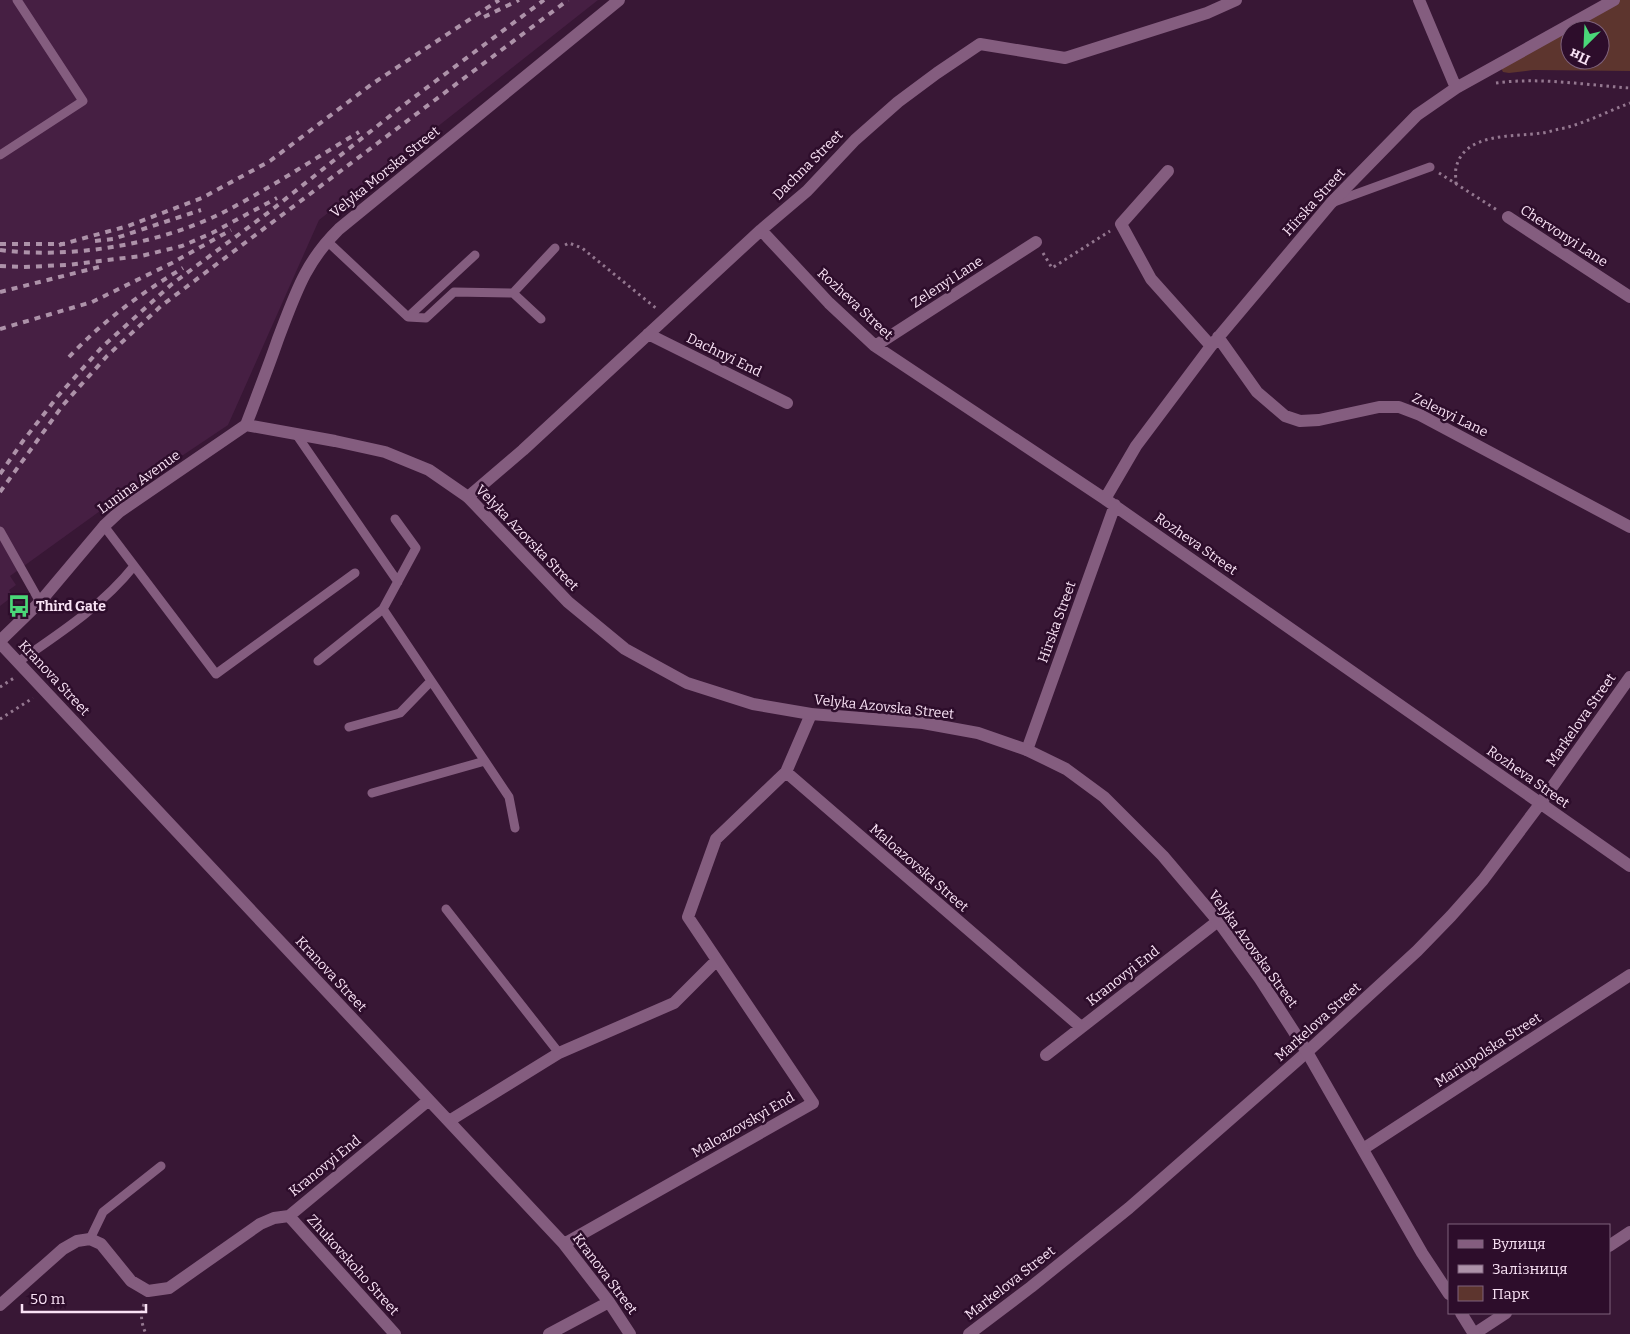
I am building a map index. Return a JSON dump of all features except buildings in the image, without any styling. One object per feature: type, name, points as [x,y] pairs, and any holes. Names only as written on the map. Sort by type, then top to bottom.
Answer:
[{"type":"street","name":"Velyka Morska Street","points":[[246,425],[298,287],[311,262],[327,240],[339,228],[619,0]]},
{"type":"street","name":"Dachna Street","points":[[468,497],[523,450],[761,230],[807,191],[854,140],[898,102],[980,44],[1065,58],[1207,13],[1236,0]]},
{"type":"street","points":[[1419,0],[1456,88]]},
{"type":"street","name":"Hirska Street","points":[[1027,750],[1110,502],[1136,446],[1215,341],[1331,203],[1417,115],[1456,88],[1614,0]]},
{"type":"street","points":[[1121,224],[1168,171]]},
{"type":"street","name":"Chervonyi Lane","points":[[1508,217],[1630,297]]},
{"type":"street","name":"Zelenyi Lane","points":[[1121,224],[1152,279],[1215,341],[1257,392],[1285,416],[1300,421],[1319,420],[1379,407],[1399,407],[1420,415],[1630,527]]},
{"type":"street","name":"Rozheva Street","points":[[761,230],[829,303],[875,346],[1110,502],[1630,866]]},
{"type":"street","name":"Zelenyi Lane","points":[[875,346],[1036,242]]},
{"type":"street","name":"Dachnyi End","points":[[648,334],[787,403]]},
{"type":"street","name":"Velyka Azovska Street","points":[[246,425],[385,452],[430,470],[468,497],[568,602],[625,649],[687,683],[753,704],[811,714],[923,724],[978,733],[1027,750],[1066,769],[1104,797],[1163,856],[1218,920],[1260,979],[1307,1052],[1422,1253],[1448,1292]]},
{"type":"street","name":"Lunina Avenue","points":[[0,642],[40,602],[104,526],[137,498],[246,425]]},
{"type":"street","name":"Kranova Street","points":[[0,642],[564,1244],[609,1302],[630,1334]]},
{"type":"street","name":"Markelova Street","points":[[969,1334],[1129,1208],[1307,1052],[1417,952],[1483,880],[1540,804],[1630,677]]},
{"type":"street","points":[[786,772],[811,714]]},
{"type":"street","name":"Maloazovskyi End","points":[[564,1244],[814,1103],[688,917],[716,840],[786,772]]},
{"type":"street","name":"Maloazovska Street","points":[[786,772],[1081,1027]]},
{"type":"street","name":"Kranovyi End","points":[[1046,1055],[1218,920]]},
{"type":"street","points":[[448,1121],[559,1053],[674,1003],[717,960]]},
{"type":"street","name":"Mariupolska Street","points":[[1362,1150],[1630,975]]},
{"type":"street","name":"Kranovyi End","points":[[148,1291],[169,1288],[260,1224],[274,1218],[289,1216],[429,1100]]},
{"type":"street","name":"Zhukovskoho Street","points":[[289,1216],[395,1334]]},
{"type":"street","points":[[1610,1245],[1630,1232]]},
{"type":"street","points":[[0,1304],[63,1249],[77,1241],[90,1239],[101,1244],[131,1280],[148,1291]]},
{"type":"street","points":[[549,1334],[609,1302]]},
{"type":"street","points":[[1462,1314],[1474,1334],[1504,1314]]},
{"type":"lane","points":[[0,155],[83,101],[17,0]]},
{"type":"lane","points":[[1331,203],[1430,167]]},
{"type":"lane","points":[[327,240],[408,317],[426,318],[454,292],[514,293],[541,318]]},
{"type":"lane","points":[[514,293],[556,248]]},
{"type":"lane","points":[[408,317],[475,254]]},
{"type":"lane","points":[[296,434],[398,582]]},
{"type":"lane","points":[[318,661],[383,609],[398,582],[416,548],[396,518]]},
{"type":"lane","points":[[104,526],[216,674],[355,573]]},
{"type":"lane","points":[[0,531],[40,602]]},
{"type":"lane","points":[[18,662],[95,608],[116,588],[134,566]]},
{"type":"lane","points":[[383,609],[509,797],[515,828]]},
{"type":"lane","points":[[349,727],[400,713],[431,681]]},
{"type":"lane","points":[[372,793],[484,761]]},
{"type":"lane","points":[[446,909],[559,1053]]},
{"type":"lane","points":[[90,1239],[103,1212],[161,1166]]},
{"type":"path","points":[[1490,84],[1508,81],[1549,82],[1630,88]]},
{"type":"path","points":[[1456,184],[1455,169],[1461,156],[1472,146],[1500,137],[1544,133],[1569,127],[1630,103]]},
{"type":"path","points":[[1430,167],[1508,217]]},
{"type":"path","points":[[1052,268],[1121,224]]},
{"type":"path","points":[[556,248],[569,244],[582,248],[643,297]]},
{"type":"path","points":[[0,719],[45,690]]},
{"type":"path","points":[[146,1334],[141,1323],[140,1314],[148,1291]]},
{"type":"shaded area","points":[[0,0],[598,0],[319,220],[228,425],[107,506],[10,576],[16,585],[9,590],[13,596],[0,606]]},
{"type":"green space","points":[[1620,0],[1630,0],[1630,71],[1533,70],[1509,73],[1503,72],[1501,68],[1503,65],[1560,33],[1560,70],[1610,70],[1610,20],[1584,20]]},
{"type":"railway","points":[[59,245],[128,226],[202,198],[270,161],[372,84],[499,0]]},
{"type":"railway","points":[[484,17],[519,0]]},
{"type":"railway","points":[[0,474],[58,396],[102,347],[172,284],[269,212],[405,104],[544,0]]},
{"type":"railway","points":[[0,492],[63,405],[107,356],[161,306],[568,0]]},
{"type":"railway","points":[[0,250],[56,253],[84,251],[113,247],[170,234],[240,204],[359,132]]},
{"type":"railway","points":[[0,266],[67,265],[141,256],[182,246],[212,233],[277,198]]},
{"type":"railway","points":[[95,241],[113,239],[201,210]]},
{"type":"railway","points":[[0,329],[92,302],[172,263],[231,230]]},
{"type":"railway","points":[[0,244],[65,244]]},
{"type":"railway","points":[[0,292],[99,267]]},
{"type":"railway","points":[[69,357],[95,331],[123,308],[183,268]]},
{"type":"place","name":"Third Gate","points":[[19,606]]}]
